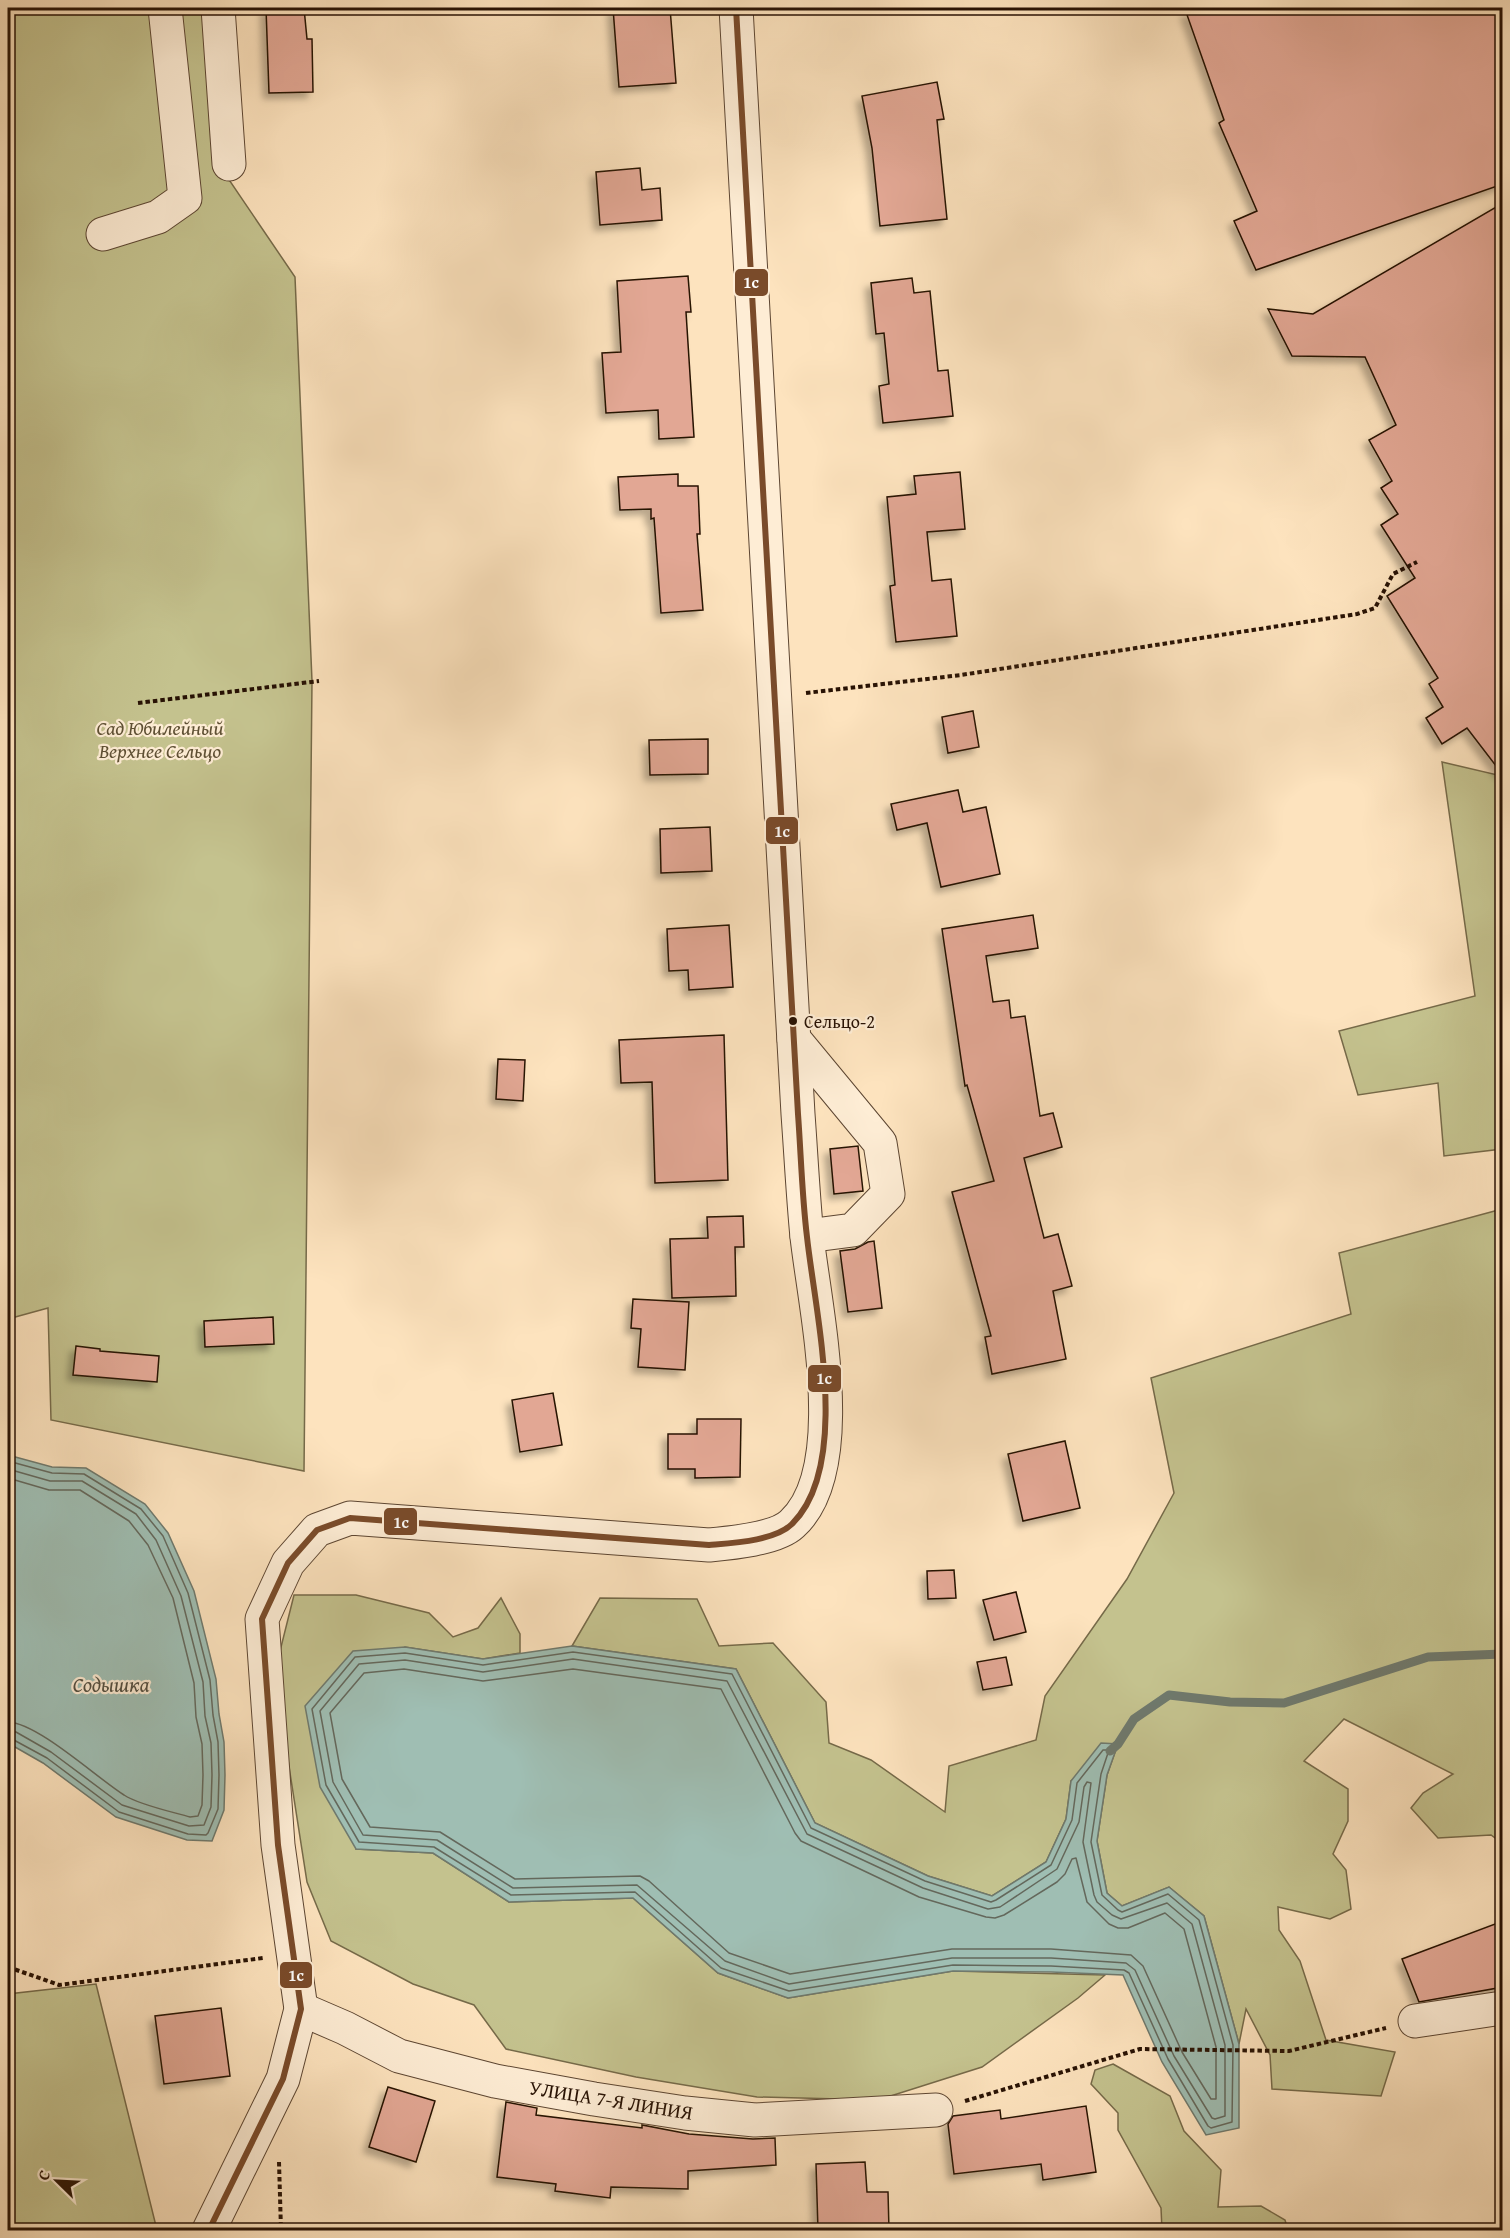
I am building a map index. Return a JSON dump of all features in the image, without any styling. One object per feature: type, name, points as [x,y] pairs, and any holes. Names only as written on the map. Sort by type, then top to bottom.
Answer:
[{"type":"street","points":[[103,234],[158,217],[185,198],[165,8]]},
{"type":"street","points":[[218,8],[229,164]]},
{"type":"street","points":[[209,2230],[283,2079],[301,2009],[278,1845],[262,1619],[288,1563],[317,1530],[350,1518],[709,1545],[756,1540],[791,1526],[810,1504],[819,1477],[826,1425],[823,1362],[807,1236],[794,1039],[736,8]]},
{"type":"street","points":[[794,1039],[880,1143],[888,1194],[852,1230],[807,1236]]},
{"type":"street","points":[[1415,2021],[1503,2008]]},
{"type":"street","name":"УЛИЦА 7-Я ЛИНИЯ","points":[[301,2009],[345,2028],[399,2056],[495,2081],[594,2099],[685,2113],[755,2120],[936,2110]]},
{"type":"path","points":[[776,696],[961,675],[1358,614],[1375,608],[1393,574],[1417,562]]},
{"type":"path","points":[[138,703],[319,681]]},
{"type":"path","points":[[8,1967],[59,1985],[292,1953]]},
{"type":"path","points":[[936,2110],[1140,2049],[1289,2050],[1415,2021]]},
{"type":"green space","name":"Сад Юбилейный Верхнее Сельцо","points":[[8,8],[208,8],[219,165],[295,277],[312,681],[304,1471],[51,1420],[48,1308],[8,1319]]},
{"type":"green space","points":[[1442,762],[1502,776],[1502,1149],[1444,1156],[1438,1083],[1358,1095],[1339,1031],[1475,996]]},
{"type":"green space","points":[[1502,1209],[1502,1843],[1491,1835],[1438,1838],[1411,1808],[1423,1793],[1453,1774],[1344,1719],[1304,1761],[1348,1789],[1348,1821],[1333,1854],[1346,1870],[1351,1909],[1330,1919],[1278,1907],[1279,1930],[1300,1961],[1326,2040],[1395,2052],[1381,2096],[1272,2089],[1270,2055],[1246,2009],[1239,2044],[1204,1916],[1169,1887],[1122,1906],[1107,1893],[1097,1841],[1107,1775],[1118,1744],[1071,1781],[1066,1819],[1046,1862],[992,1896],[928,1876],[815,1823],[736,1669],[572,1646],[600,1598],[697,1599],[719,1646],[773,1643],[826,1702],[829,1743],[871,1760],[945,1812],[949,1766],[1036,1740],[1045,1696],[1127,1579],[1174,1493],[1151,1378],[1351,1314],[1339,1253]]},
{"type":"green space","points":[[294,1595],[356,1595],[429,1613],[453,1637],[478,1628],[501,1598],[520,1634],[520,1653],[483,1659],[405,1647],[356,1849],[433,1853],[509,1902],[633,1898],[718,1973],[788,1998],[953,1971],[1105,1975],[1078,1998],[982,2067],[878,2100],[757,2097],[636,2077],[506,2049],[474,2005],[413,1984],[331,1941],[307,1882],[283,1728],[280,1651]]},
{"type":"green space","points":[[96,1984],[157,2230],[8,2230],[8,1994]]},
{"type":"green space","points":[[1113,2064],[1170,2096],[1184,2131],[1221,2170],[1218,2207],[1261,2206],[1285,2220],[1288,2230],[1162,2230],[1161,2208],[1118,2130],[1118,2113],[1091,2084],[1095,2070]]},
{"type":"water","name":"Содышка","points":[[8,1455],[52,1467],[86,1468],[145,1504],[168,1533],[194,1591],[216,1679],[224,1742],[225,1775],[224,1810],[212,1841],[187,1840],[116,1817],[43,1763],[8,1743]]},
{"type":"water","points":[[572,1646],[736,1669],[815,1823],[928,1876],[992,1896],[1046,1862],[1066,1819],[1071,1781],[1101,1743],[1118,1744],[1107,1775],[1097,1841],[1107,1893],[1122,1906],[1169,1887],[1204,1916],[1239,2044],[1239,2128],[1206,2135],[1162,2062],[1123,1975],[953,1971],[788,1998],[718,1973],[633,1898],[509,1902],[433,1853],[356,1849],[320,1787],[305,1706],[353,1651],[405,1647],[483,1659]]},
{"type":"building","points":[[266,8],[304,8],[307,39],[312,39],[313,92],[269,93]]},
{"type":"building","points":[[613,8],[670,8],[676,83],[619,87]]},
{"type":"building","points":[[1228,8],[1503,8],[1503,184],[1256,270],[1234,221],[1257,211],[1219,123],[1224,120],[1186,12]]},
{"type":"building","points":[[937,82],[944,119],[937,120],[947,219],[880,226],[872,148],[862,96]]},
{"type":"building","points":[[640,168],[642,190],[660,188],[662,220],[600,225],[596,172]]},
{"type":"building","points":[[1503,203],[1503,775],[1467,728],[1442,744],[1426,718],[1443,707],[1429,684],[1438,678],[1387,596],[1415,578],[1381,525],[1398,514],[1381,488],[1392,481],[1369,440],[1396,425],[1365,357],[1292,356],[1268,309],[1313,314]]},
{"type":"building","points":[[688,276],[691,312],[686,312],[694,437],[659,439],[658,410],[606,413],[602,353],[621,352],[617,281]]},
{"type":"building","points":[[912,278],[914,293],[930,291],[938,371],[948,370],[953,416],[883,423],[879,386],[889,384],[884,333],[876,334],[871,283]]},
{"type":"building","points":[[960,472],[965,529],[927,532],[932,581],[951,579],[957,636],[896,642],[890,586],[895,585],[887,497],[916,494],[914,476]]},
{"type":"building","points":[[678,474],[678,486],[698,486],[700,534],[697,534],[703,610],[661,613],[654,518],[651,519],[651,509],[620,510],[618,477]]},
{"type":"building","points":[[973,711],[979,747],[948,753],[942,717]]},
{"type":"building","points":[[708,739],[708,774],[650,775],[649,740]]},
{"type":"building","points":[[958,790],[963,812],[986,807],[1000,874],[941,887],[927,823],[897,830],[891,804]]},
{"type":"building","points":[[710,827],[712,871],[661,873],[660,829]]},
{"type":"building","points":[[1033,915],[1038,948],[986,956],[993,1002],[1009,1000],[1011,1018],[1025,1016],[1040,1116],[1053,1113],[1062,1147],[1024,1158],[1044,1238],[1058,1234],[1072,1286],[1053,1291],[1066,1359],[992,1374],[985,1337],[991,1336],[952,1192],[994,1181],[967,1085],[965,1086],[942,929]]},
{"type":"building","points":[[729,925],[733,987],[689,990],[688,970],[669,971],[667,929]]},
{"type":"building","points":[[724,1035],[728,1180],[655,1183],[652,1082],[621,1083],[619,1040]]},
{"type":"building","points":[[498,1059],[525,1060],[523,1101],[496,1099]]},
{"type":"building","points":[[858,1146],[863,1191],[834,1194],[830,1149]]},
{"type":"building","points":[[743,1216],[744,1247],[735,1247],[736,1296],[672,1298],[670,1239],[708,1238],[707,1217]]},
{"type":"building","points":[[874,1241],[882,1308],[848,1312],[840,1251],[855,1249]]},
{"type":"building","points":[[633,1299],[689,1302],[685,1370],[638,1367],[641,1329],[631,1328]]},
{"type":"building","points":[[273,1317],[274,1344],[205,1347],[204,1321]]},
{"type":"building","points":[[76,1346],[100,1349],[100,1351],[159,1356],[157,1382],[73,1375]]},
{"type":"building","points":[[553,1393],[562,1445],[520,1452],[512,1400]]},
{"type":"building","points":[[697,1419],[741,1419],[740,1477],[695,1478],[695,1469],[668,1469],[668,1434],[697,1434]]},
{"type":"building","points":[[1065,1441],[1080,1508],[1023,1521],[1008,1454]]},
{"type":"building","points":[[954,1570],[956,1598],[928,1599],[927,1571]]},
{"type":"building","points":[[1016,1592],[1026,1632],[994,1640],[983,1600]]},
{"type":"building","points":[[1006,1657],[1012,1685],[983,1690],[977,1662]]},
{"type":"building","points":[[1503,1921],[1503,1987],[1419,2002],[1402,1959]]},
{"type":"building","points":[[221,2008],[230,2076],[164,2084],[155,2016]]},
{"type":"building","points":[[388,2087],[435,2101],[416,2162],[369,2147]]},
{"type":"building","points":[[506,2102],[537,2108],[536,2115],[642,2128],[642,2125],[689,2134],[753,2139],[775,2138],[776,2165],[688,2171],[688,2189],[611,2187],[610,2198],[555,2191],[556,2184],[497,2177]]},
{"type":"building","points":[[1086,2106],[1096,2172],[1043,2180],[1041,2164],[954,2174],[948,2124],[953,2116],[1000,2110],[1001,2119]]},
{"type":"building","points":[[865,2162],[867,2192],[888,2192],[889,2230],[818,2230],[816,2164]]},
{"type":"waterway","points":[[1110,1751],[1118,1744],[1134,1719],[1169,1695],[1230,1702],[1284,1703],[1428,1657],[1502,1654]]},
{"type":"transit line","name":"1с","points":[[209,2230],[283,2079],[301,2009],[278,1845],[262,1619],[288,1563],[317,1530],[350,1518],[709,1545],[764,1538],[792,1524],[810,1498],[821,1465],[825,1427],[825,1386],[822,1345],[805,1222],[802,1176],[736,8]]},
{"type":"place","name":"Сельцо-2","points":[[793,1021]]}]
